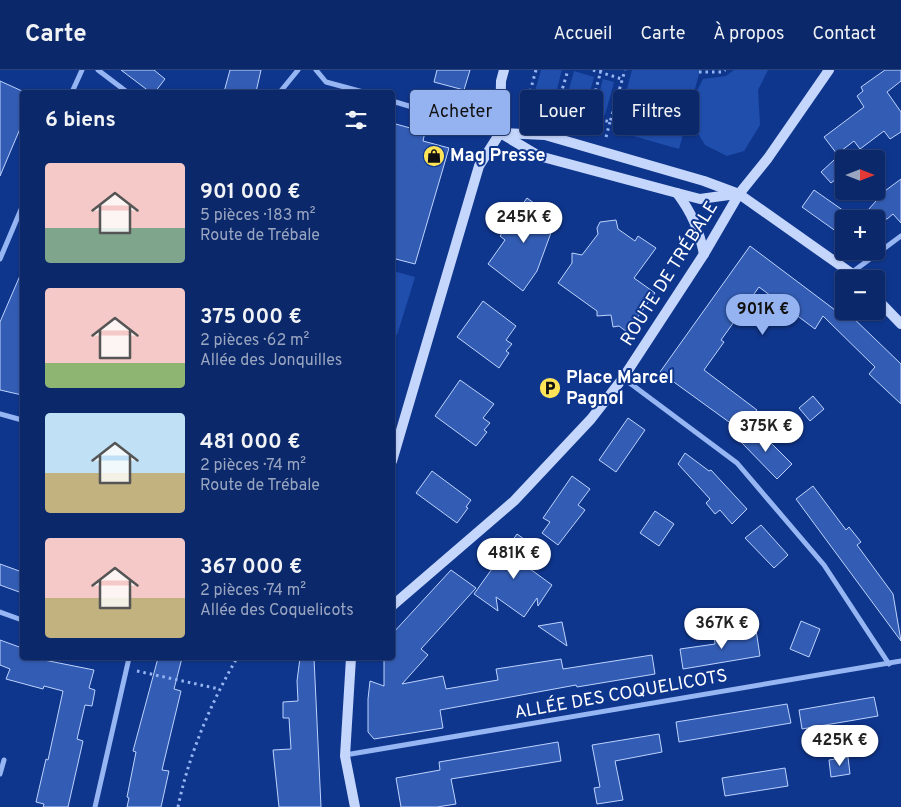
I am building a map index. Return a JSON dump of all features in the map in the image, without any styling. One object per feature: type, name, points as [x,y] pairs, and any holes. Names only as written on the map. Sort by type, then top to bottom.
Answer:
[{"type":"street","points":[[73,90],[82,70]]},
{"type":"street","points":[[98,70],[124,90]]},
{"type":"street","points":[[282,90],[298,70]]},
{"type":"street","points":[[316,70],[326,82],[356,90]]},
{"type":"street","points":[[502,90],[504,70]]},
{"type":"street","name":"ROUTE DE TRÉBALE","points":[[395,603],[514,501],[591,419],[623,378],[704,254],[739,194],[768,158],[829,70]]},
{"type":"street","points":[[395,102],[410,106]]},
{"type":"street","points":[[510,133],[545,135],[704,181],[739,194],[846,270]]},
{"type":"street","points":[[396,434],[479,166],[499,135]]},
{"type":"street","points":[[503,135],[539,156],[677,193],[700,198],[739,194]]},
{"type":"street","points":[[677,193],[690,211],[700,236],[704,254]]},
{"type":"street","points":[[0,259],[20,212]]},
{"type":"street","points":[[861,270],[901,236]]},
{"type":"street","points":[[885,307],[901,324]]},
{"type":"street","points":[[623,378],[737,463],[824,565],[889,664]]},
{"type":"street","points":[[0,414],[20,419]]},
{"type":"street","points":[[0,612],[20,619]]},
{"type":"street","points":[[95,807],[127,669],[127,660]]},
{"type":"street","points":[[351,660],[345,756],[355,807]]},
{"type":"street","name":"ALLÉE DES COQUELICOTS","points":[[345,756],[901,661]]},
{"type":"street","points":[[0,774],[4,760]]},
{"type":"path","points":[[530,90],[536,70]]},
{"type":"path","points":[[562,90],[568,70]]},
{"type":"path","points":[[593,70],[622,78]]},
{"type":"path","points":[[606,137],[625,70]]},
{"type":"path","points":[[699,72],[723,72],[725,70]]},
{"type":"path","points":[[596,90],[601,71]]},
{"type":"path","points":[[603,120],[610,122]]},
{"type":"path","points":[[178,807],[181,789],[200,736],[219,689],[236,660]]},
{"type":"path","points":[[127,669],[219,689]]},
{"type":"shaded area","points":[[541,70],[562,70],[557,90],[535,90]]},
{"type":"shaded area","points":[[632,70],[700,70],[695,90],[627,90]]},
{"type":"shaded area","points":[[734,70],[768,70],[758,90],[760,125],[744,151],[727,156],[705,145],[699,135],[700,98],[698,90],[703,79],[726,76]]},
{"type":"shaded area","points":[[574,71],[594,77],[590,90],[569,90]]},
{"type":"shaded area","points":[[603,79],[614,82],[605,115],[603,114],[603,90],[600,90]]},
{"type":"shaded area","points":[[630,135],[683,135],[679,149]]},
{"type":"shaded area","points":[[395,272],[415,277],[397,335],[395,334]]},
{"type":"building","points":[[121,70],[154,70],[165,79],[157,90],[147,90]]},
{"type":"building","points":[[230,70],[261,70],[256,90],[225,90]]},
{"type":"building","points":[[437,70],[470,70],[464,90],[434,82]]},
{"type":"building","points":[[885,70],[901,70],[901,81],[887,92],[901,112],[901,132],[890,139],[884,131],[860,149],[854,141],[842,150],[835,151],[824,137],[864,107],[857,96],[863,91],[861,87]]},
{"type":"building","points":[[0,81],[20,90],[20,129],[0,176]]},
{"type":"building","points":[[395,124],[410,128],[410,135],[424,135],[423,141],[449,148],[415,264],[395,259]]},
{"type":"building","points":[[834,160],[835,180],[831,183],[821,172]]},
{"type":"building","points":[[901,179],[901,223],[893,214],[885,219],[885,210],[868,210],[875,200],[885,200],[885,191]]},
{"type":"building","points":[[814,190],[843,210],[835,210],[835,231],[802,207]]},
{"type":"building","points":[[527,198],[556,219],[537,271],[523,291],[488,264],[505,240],[500,236]]},
{"type":"building","points":[[616,220],[618,229],[635,241],[638,236],[656,248],[634,278],[655,293],[627,332],[619,326],[613,327],[611,315],[597,316],[597,311],[558,283],[572,263],[572,253],[582,255],[598,234],[597,228],[600,222]]},
{"type":"building","points":[[750,246],[835,310],[835,320],[855,320],[901,364],[901,404],[869,374],[875,367],[823,316],[815,329],[759,287],[721,340],[724,342],[704,370],[757,410],[740,430],[660,372]]},
{"type":"building","points":[[20,276],[20,395],[0,390],[0,322]]},
{"type":"building","points":[[483,301],[516,326],[506,340],[512,344],[506,351],[509,353],[499,368],[457,337]]},
{"type":"building","points":[[460,380],[494,404],[483,418],[490,423],[484,430],[487,432],[476,446],[435,416]]},
{"type":"building","points":[[813,396],[824,409],[810,421],[799,408]]},
{"type":"building","points":[[628,418],[645,430],[616,472],[599,460]]},
{"type":"building","points":[[755,427],[792,464],[777,479],[741,442]]},
{"type":"building","points":[[685,453],[709,471],[711,470],[747,509],[732,524],[720,510],[715,514],[706,503],[710,499],[678,464]]},
{"type":"building","points":[[432,471],[471,500],[466,507],[468,508],[457,523],[416,493]]},
{"type":"building","points":[[572,476],[590,489],[578,505],[585,510],[558,545],[542,533],[550,522],[543,518]]},
{"type":"building","points":[[813,486],[846,530],[849,527],[861,542],[857,545],[893,594],[901,641],[796,499]]},
{"type":"building","points":[[655,511],[674,524],[659,546],[640,533]]},
{"type":"building","points":[[761,525],[788,555],[774,568],[745,538]]},
{"type":"building","points":[[517,534],[534,546],[522,563],[552,585],[538,606],[537,598],[524,617],[496,597],[498,611],[474,594]]},
{"type":"building","points":[[0,564],[20,571],[20,592],[0,585]]},
{"type":"building","points":[[451,570],[476,588],[421,649],[428,655],[402,684],[443,676],[446,689],[498,680],[496,669],[561,659],[563,669],[652,655],[655,674],[577,687],[576,685],[440,710],[443,728],[374,739],[368,732],[370,681],[384,686],[384,660],[395,660],[395,631]]},
{"type":"building","points":[[801,621],[820,629],[809,657],[790,649]]},
{"type":"building","points":[[562,622],[567,646],[538,626]]},
{"type":"building","points":[[756,630],[760,656],[683,669],[680,649],[715,644],[714,637]]},
{"type":"building","points":[[0,640],[20,647],[20,660],[44,660],[94,670],[89,688],[95,690],[92,706],[85,705],[77,739],[83,741],[68,807],[43,807],[44,804],[36,802],[46,759],[48,760],[63,691],[44,686],[43,689],[6,679],[10,669],[0,665]]},
{"type":"building","points":[[157,660],[181,660],[174,689],[181,691],[162,770],[169,771],[161,807],[127,807],[129,798],[127,797],[136,752],[133,751]]},
{"type":"building","points":[[300,660],[314,660],[321,807],[279,807],[273,750],[291,749],[289,718],[283,718],[283,702],[298,701],[297,681]]},
{"type":"building","points":[[874,697],[878,716],[802,729],[799,710]]},
{"type":"building","points":[[787,704],[791,723],[679,742],[676,722]]},
{"type":"building","points":[[659,734],[662,752],[615,761],[623,800],[597,804],[594,788],[600,787],[592,745]]},
{"type":"building","points":[[558,742],[561,761],[451,779],[456,804],[437,807],[401,807],[396,778],[440,770],[439,762]]},
{"type":"building","points":[[848,757],[850,774],[831,777],[829,760]]},
{"type":"building","points":[[785,768],[788,786],[725,796],[722,778]]},
{"type":"place","name":"Mag Presse","points":[[434,156]]},
{"type":"place","name":"Place Marcel Pagnol","points":[[550,388]]}]
